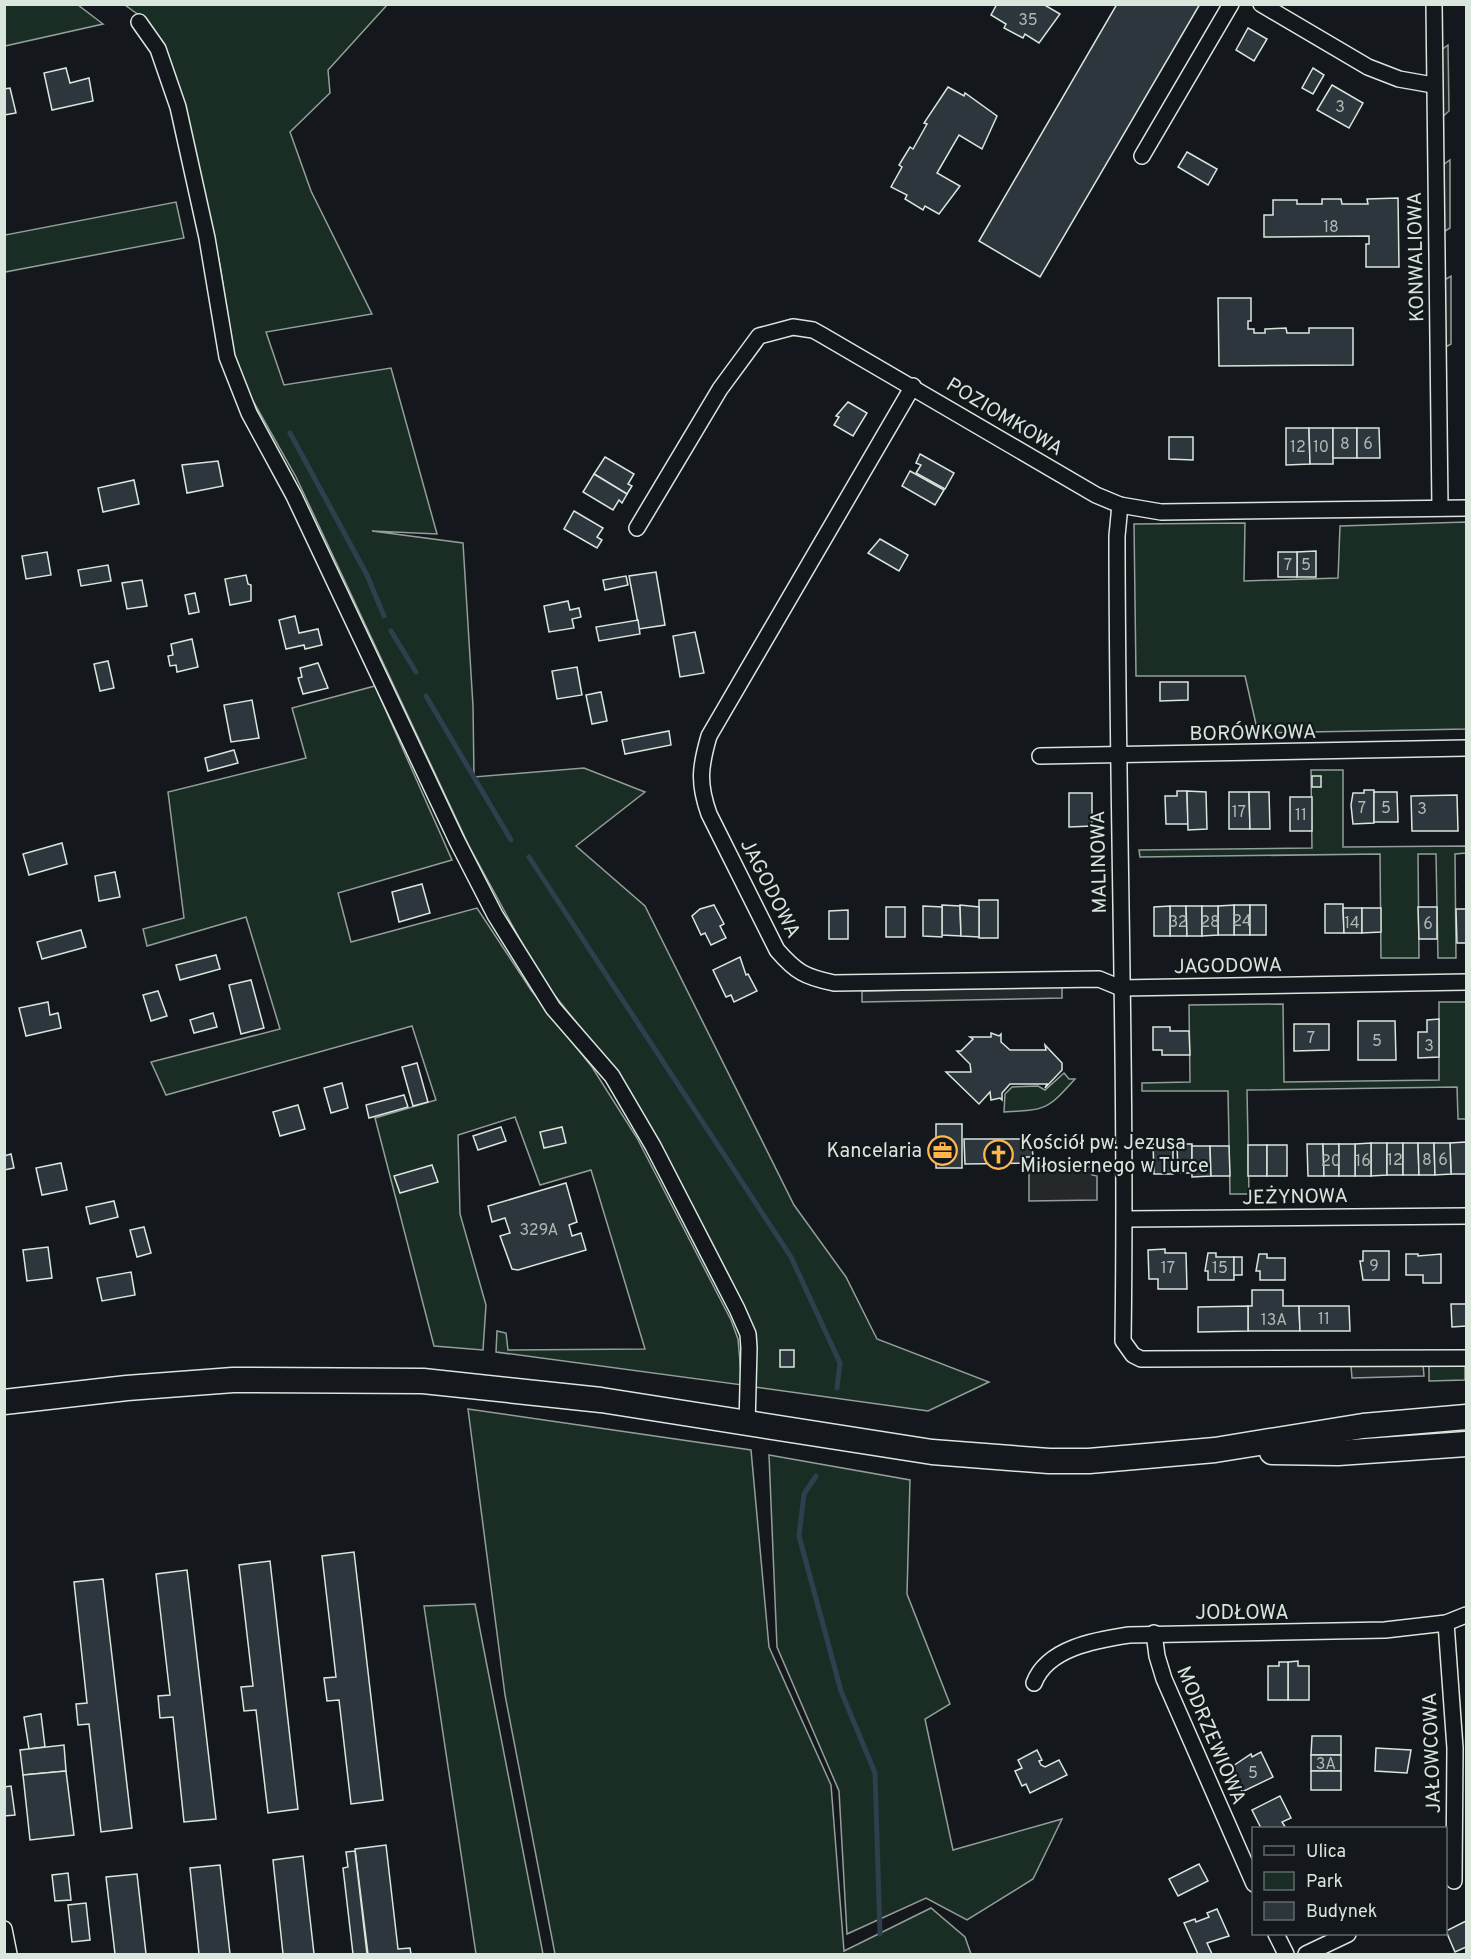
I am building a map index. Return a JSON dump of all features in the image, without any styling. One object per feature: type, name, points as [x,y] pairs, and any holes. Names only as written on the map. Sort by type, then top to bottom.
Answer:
[{"type":"main road","points":[[4,1402],[204,1382],[391,1380],[553,1394],[888,1446],[1020,1460],[1089,1461],[1215,1450],[1363,1426],[1467,1417]]},
{"type":"main road","points":[[1215,1450],[1338,1453],[1467,1444]]},
{"type":"street","points":[[1142,156],[1231,4]]},
{"type":"street","points":[[1261,4],[1368,67],[1399,79],[1433,85]]},
{"type":"street","name":"KONWALIOWA","points":[[1434,4],[1433,85],[1440,508]]},
{"type":"street","points":[[139,22],[158,49],[178,107],[207,238],[227,357],[237,388],[294,496],[447,821],[495,915],[553,1008],[612,1076],[653,1146],[737,1309],[748,1334],[747,1425]]},
{"type":"street","name":"POZIOMKOWA","points":[[637,528],[720,389],[759,336],[793,327],[813,330],[913,386],[1096,495],[1120,505],[1161,512],[1467,508]]},
{"type":"street","name":"JAGODOWA","points":[[913,386],[709,736],[700,773],[701,793],[709,814],[777,950],[802,975],[834,983],[1099,979],[1121,988],[1467,982]]},
{"type":"street","name":"MALINOWA","points":[[1120,505],[1117,536],[1117,754],[1125,1219],[1123,1341],[1133,1355],[1141,1359],[1467,1358]]},
{"type":"street","name":"BORÓWKOWA","points":[[1040,756],[1467,748]]},
{"type":"street","name":"JEŻYNOWA","points":[[1125,1219],[1467,1216]]},
{"type":"street","name":"JODŁOWA","points":[[1034,1683],[1038,1671],[1063,1653],[1107,1638],[1154,1633],[1385,1630],[1446,1623],[1467,1615]]},
{"type":"street","name":"JAŁOWCOWA","points":[[1446,1623],[1455,1748],[1456,1881]]},
{"type":"street","name":"MODRZEWIOWA","points":[[1154,1633],[1156,1656],[1164,1679],[1252,1879]]},
{"type":"street","points":[[4,1929],[9,1954]]},
{"type":"street","points":[[1276,1935],[1286,1954]]},
{"type":"street","points":[[1306,1954],[1346,1935]]},
{"type":"green space","points":[[4,5],[78,5],[103,24],[5,46]]},
{"type":"green space","points":[[125,5],[387,5],[328,70],[330,93],[290,132],[311,191],[372,314],[266,332],[284,385],[391,368],[437,534],[372,531],[463,543],[473,706],[474,777],[584,768],[645,792],[576,846],[645,906],[794,1205],[846,1277],[877,1339],[989,1382],[928,1411],[755,1387],[753,1328],[601,1053],[552,992],[530,958],[469,846],[296,477],[248,392],[235,360],[220,265],[199,173],[147,21]]},
{"type":"green space","points":[[176,202],[184,238],[5,272],[5,235]]},
{"type":"green space","points":[[1466,522],[1466,729],[1258,733],[1245,676],[1136,676],[1134,524],[1245,523],[1244,581],[1338,578],[1340,526]]},
{"type":"green space","points":[[375,686],[452,860],[338,893],[351,942],[477,908],[531,990],[592,1067],[637,1138],[731,1320],[738,1339],[742,1385],[496,1352],[497,1331],[506,1333],[508,1350],[645,1349],[591,1170],[540,1185],[515,1117],[458,1135],[460,1214],[486,1305],[483,1350],[434,1346],[375,1118],[436,1100],[412,1026],[166,1095],[151,1062],[280,1029],[246,917],[147,946],[143,929],[184,918],[168,792],[306,758],[292,708]]},
{"type":"green space","points":[[1311,770],[1343,770],[1343,847],[1466,846],[1466,853],[1455,854],[1456,958],[1438,958],[1436,854],[1418,854],[1419,958],[1381,958],[1380,854],[1140,857],[1139,850],[1312,848]]},
{"type":"green space","points":[[1439,1002],[1466,1002],[1466,1119],[1458,1119],[1457,1087],[1247,1090],[1249,1194],[1230,1194],[1228,1091],[1142,1091],[1142,1083],[1190,1082],[1189,1005],[1283,1004],[1284,1082],[1439,1080]]},
{"type":"green space","points":[[1064,1073],[1069,1079],[1075,1079],[1051,1103],[1038,1109],[1004,1112],[1005,1094],[1012,1087],[1038,1086],[1045,1090]]},
{"type":"green space","points":[[1465,1364],[1465,1380],[1429,1381],[1429,1365]]},
{"type":"green space","points":[[468,1409],[751,1450],[769,1647],[831,1785],[844,1951],[931,1908],[965,1937],[971,1954],[555,1954],[505,1695]]},
{"type":"green space","points":[[769,1455],[910,1480],[907,1594],[950,1704],[925,1719],[953,1850],[1062,1819],[1033,1879],[967,1920],[926,1898],[847,1934],[839,1791],[777,1647]]},
{"type":"green space","points":[[475,1604],[543,1954],[476,1954],[424,1606]]},
{"type":"shaded area","points":[[1448,45],[1449,111],[1441,118],[1440,51]]},
{"type":"shaded area","points":[[1450,160],[1450,228],[1442,233],[1440,167]]},
{"type":"shaded area","points":[[1451,276],[1451,344],[1442,349],[1441,282]]},
{"type":"shaded area","points":[[1062,987],[1062,998],[862,1002],[862,991]]},
{"type":"shaded area","points":[[1029,1167],[1092,1167],[1092,1175],[1097,1176],[1097,1200],[1029,1201]]},
{"type":"shaded area","points":[[1423,1364],[1424,1376],[1352,1378],[1351,1366]]},
{"type":"building","points":[[997,4],[1043,4],[1060,14],[1039,43],[1025,34],[1023,38],[1004,28],[1006,24],[991,15]]},
{"type":"building","points":[[1117,4],[1200,4],[1040,277],[979,241]]},
{"type":"building","points":[[1248,28],[1267,39],[1254,61],[1236,50]]},
{"type":"building","points":[[66,68],[70,83],[89,78],[93,101],[52,110],[44,73]]},
{"type":"building","points":[[1313,68],[1324,75],[1313,94],[1302,88]]},
{"type":"building","points":[[1332,85],[1363,103],[1349,128],[1317,110]]},
{"type":"building","points":[[948,87],[964,96],[965,93],[997,116],[982,149],[959,135],[937,173],[960,186],[939,214],[925,206],[923,210],[905,199],[907,195],[891,187],[902,167],[899,165],[910,147],[913,149],[927,124],[924,123]]},
{"type":"building","points":[[10,88],[16,113],[4,115],[4,89]]},
{"type":"building","points":[[1187,152],[1217,169],[1208,185],[1178,167]]},
{"type":"building","points":[[1398,198],[1399,267],[1366,267],[1366,244],[1369,244],[1369,236],[1264,237],[1264,215],[1273,215],[1273,200],[1297,200],[1297,204],[1322,204],[1322,199],[1341,199],[1342,204],[1368,204],[1367,199]]},
{"type":"building","points":[[1218,298],[1251,298],[1251,321],[1248,321],[1248,329],[1254,329],[1254,333],[1265,333],[1265,329],[1286,328],[1287,333],[1309,333],[1309,328],[1353,328],[1353,365],[1219,366]]},
{"type":"building","points":[[848,402],[867,413],[853,436],[834,425],[839,417],[836,416]]},
{"type":"building","points":[[1286,428],[1309,428],[1310,464],[1286,465]]},
{"type":"building","points":[[1309,428],[1333,428],[1333,464],[1310,464]]},
{"type":"building","points":[[1333,428],[1357,428],[1357,458],[1333,458]]},
{"type":"building","points":[[1357,428],[1379,428],[1380,458],[1357,458]]},
{"type":"building","points":[[1169,437],[1193,437],[1193,460],[1169,459]]},
{"type":"building","points":[[920,454],[954,473],[945,489],[916,473],[921,465],[916,463]]},
{"type":"building","points":[[605,457],[634,474],[628,484],[632,486],[627,494],[594,474]]},
{"type":"building","points":[[218,461],[223,486],[187,493],[182,465]]},
{"type":"building","points":[[910,471],[944,490],[935,505],[902,486]]},
{"type":"building","points":[[594,474],[627,494],[622,503],[619,500],[613,510],[583,492]]},
{"type":"building","points":[[134,480],[139,504],[103,512],[98,488]]},
{"type":"building","points":[[574,511],[603,528],[597,537],[602,540],[597,548],[564,529]]},
{"type":"building","points":[[880,539],[908,555],[899,571],[868,553]]},
{"type":"building","points":[[1316,551],[1316,577],[1297,577],[1297,552]]},
{"type":"building","points":[[47,552],[51,575],[26,579],[22,556]]},
{"type":"building","points":[[1278,552],[1297,552],[1297,577],[1278,577]]},
{"type":"building","points":[[108,565],[111,581],[81,586],[78,570]]},
{"type":"building","points":[[656,572],[665,625],[639,629],[629,576]]},
{"type":"building","points":[[246,575],[248,584],[251,585],[251,601],[230,605],[225,579]]},
{"type":"building","points":[[626,576],[628,585],[605,590],[603,580]]},
{"type":"building","points":[[142,580],[147,606],[127,609],[122,583]]},
{"type":"building","points":[[195,593],[199,612],[189,614],[185,595]]},
{"type":"building","points":[[568,601],[570,610],[579,608],[581,617],[572,619],[574,628],[549,632],[544,606]]},
{"type":"building","points":[[295,616],[299,633],[318,629],[322,645],[305,649],[304,645],[286,649],[279,620]]},
{"type":"building","points":[[638,620],[640,634],[599,641],[596,627]]},
{"type":"building","points":[[695,632],[704,673],[680,677],[673,636]]},
{"type":"building","points":[[192,639],[198,667],[177,672],[176,665],[170,666],[168,656],[173,655],[171,644]]},
{"type":"building","points":[[108,661],[114,688],[100,691],[94,664]]},
{"type":"building","points":[[318,663],[328,688],[303,694],[298,678],[302,677],[300,668]]},
{"type":"building","points":[[577,667],[582,695],[557,699],[552,671]]},
{"type":"building","points":[[1160,682],[1188,682],[1188,700],[1160,701]]},
{"type":"building","points":[[601,692],[607,721],[592,724],[586,695]]},
{"type":"building","points":[[252,700],[259,738],[231,742],[224,705]]},
{"type":"building","points":[[669,731],[671,745],[625,754],[622,740]]},
{"type":"building","points":[[234,750],[238,763],[208,771],[205,758]]},
{"type":"building","points":[[1312,776],[1321,776],[1321,787],[1312,787]]},
{"type":"building","points":[[1364,790],[1374,790],[1374,823],[1353,824],[1351,805],[1353,793],[1364,793]]},
{"type":"building","points":[[1177,791],[1187,791],[1188,824],[1166,824],[1165,796],[1177,796]]},
{"type":"building","points":[[1187,791],[1206,792],[1207,829],[1188,830]]},
{"type":"building","points":[[1229,792],[1249,792],[1250,829],[1229,829]]},
{"type":"building","points":[[1249,792],[1269,792],[1270,829],[1250,829]]},
{"type":"building","points":[[1374,792],[1397,792],[1398,822],[1374,822]]},
{"type":"building","points":[[1069,793],[1092,793],[1092,826],[1069,827]]},
{"type":"building","points":[[1457,795],[1458,831],[1412,831],[1411,796]]},
{"type":"building","points":[[1290,797],[1312,797],[1312,831],[1290,831]]},
{"type":"building","points":[[62,843],[67,864],[29,875],[23,854]]},
{"type":"building","points":[[115,872],[120,897],[99,901],[95,876]]},
{"type":"building","points":[[422,884],[430,913],[399,922],[392,892]]},
{"type":"building","points":[[979,900],[998,900],[998,938],[979,938]]},
{"type":"building","points":[[1325,904],[1343,904],[1344,933],[1325,933]]},
{"type":"building","points":[[714,905],[724,924],[720,926],[726,938],[711,945],[705,933],[701,935],[692,916],[700,909]]},
{"type":"building","points":[[942,905],[960,906],[961,936],[942,935]]},
{"type":"building","points":[[960,905],[979,907],[979,937],[961,936]]},
{"type":"building","points":[[1234,905],[1250,905],[1250,935],[1234,935]]},
{"type":"building","points":[[1234,905],[1234,935],[1218,935],[1218,906]]},
{"type":"building","points":[[1250,905],[1266,905],[1266,935],[1250,935]]},
{"type":"building","points":[[923,906],[942,907],[942,937],[923,936]]},
{"type":"building","points":[[1170,906],[1186,906],[1187,936],[1170,936]]},
{"type":"building","points":[[1170,906],[1170,936],[1154,936],[1154,907]]},
{"type":"building","points":[[1186,906],[1202,906],[1202,936],[1187,936]]},
{"type":"building","points":[[1202,906],[1218,906],[1218,935],[1202,936]]},
{"type":"building","points":[[886,907],[905,907],[905,937],[886,937]]},
{"type":"building","points":[[1418,907],[1437,907],[1437,939],[1419,939]]},
{"type":"building","points":[[1343,908],[1362,908],[1362,933],[1344,933]]},
{"type":"building","points":[[1362,908],[1381,908],[1381,932],[1362,933]]},
{"type":"building","points":[[1456,909],[1466,909],[1466,943],[1457,943]]},
{"type":"building","points":[[848,910],[848,939],[829,939],[829,911]]},
{"type":"building","points":[[81,930],[86,947],[42,959],[37,942]]},
{"type":"building","points":[[216,955],[220,969],[180,980],[176,965]]},
{"type":"building","points":[[740,957],[746,975],[748,974],[757,991],[734,1002],[731,995],[726,997],[713,970]]},
{"type":"building","points":[[251,980],[264,1028],[241,1034],[229,985]]},
{"type":"building","points":[[158,991],[167,1016],[151,1021],[143,995]]},
{"type":"building","points":[[48,1002],[50,1015],[58,1013],[61,1028],[26,1036],[19,1008]]},
{"type":"building","points":[[213,1013],[217,1027],[194,1033],[190,1020]]},
{"type":"building","points":[[1439,1019],[1439,1057],[1418,1058],[1418,1032],[1427,1032],[1427,1020]]},
{"type":"building","points":[[1358,1021],[1395,1021],[1396,1060],[1358,1060]]},
{"type":"building","points":[[1294,1024],[1329,1024],[1329,1050],[1294,1051]]},
{"type":"building","points":[[1153,1027],[1170,1027],[1170,1031],[1189,1031],[1190,1055],[1162,1055],[1162,1050],[1153,1050]]},
{"type":"building","points":[[991,1033],[999,1036],[1001,1034],[1001,1042],[1010,1050],[1046,1050],[1045,1045],[1062,1063],[1062,1070],[1045,1088],[1047,1084],[1010,1084],[1002,1093],[1002,1100],[1000,1098],[991,1100],[990,1092],[979,1104],[946,1072],[971,1072],[970,1064],[957,1051],[961,1051],[973,1039],[970,1037],[991,1037]]},
{"type":"building","points":[[417,1063],[428,1102],[413,1106],[402,1067]]},
{"type":"building","points":[[342,1083],[348,1108],[331,1113],[324,1088]]},
{"type":"building","points":[[404,1095],[408,1107],[369,1118],[366,1105]]},
{"type":"building","points":[[298,1105],[305,1129],[280,1136],[273,1112]]},
{"type":"building","points":[[936,1124],[962,1124],[962,1168],[936,1168]]},
{"type":"building","points":[[501,1127],[506,1141],[478,1150],[473,1136]]},
{"type":"building","points":[[562,1127],[566,1143],[544,1148],[540,1132]]},
{"type":"building","name":"Kościół pw. Jezusa Miłosiernego w Turce","points":[[964,1139],[1026,1139],[1026,1145],[1032,1145],[1033,1157],[1026,1157],[1026,1163],[965,1164]]},
{"type":"building","points":[[1466,1142],[1466,1174],[1451,1174],[1450,1143]]},
{"type":"building","points":[[1371,1143],[1387,1143],[1387,1175],[1371,1176]]},
{"type":"building","points":[[1371,1143],[1371,1176],[1355,1176],[1355,1144]]},
{"type":"building","points":[[1387,1143],[1403,1143],[1403,1175],[1387,1175]]},
{"type":"building","points":[[1403,1143],[1418,1143],[1419,1175],[1403,1175]]},
{"type":"building","points":[[1418,1143],[1434,1143],[1435,1175],[1419,1175]]},
{"type":"building","points":[[1434,1143],[1450,1143],[1451,1174],[1435,1175]]},
{"type":"building","points":[[1153,1144],[1173,1144],[1173,1174],[1154,1174]]},
{"type":"building","points":[[1177,1144],[1192,1144],[1192,1173],[1178,1173]]},
{"type":"building","points":[[1307,1144],[1323,1144],[1324,1176],[1308,1176]]},
{"type":"building","points":[[1323,1144],[1339,1144],[1339,1176],[1324,1176]]},
{"type":"building","points":[[1339,1144],[1355,1144],[1355,1176],[1339,1176]]},
{"type":"building","points":[[1248,1145],[1267,1145],[1267,1176],[1248,1176]]},
{"type":"building","points":[[1267,1145],[1287,1145],[1287,1176],[1267,1176]]},
{"type":"building","points":[[1192,1146],[1210,1146],[1211,1176],[1192,1177]]},
{"type":"building","points":[[1210,1146],[1229,1146],[1230,1176],[1211,1176]]},
{"type":"building","points":[[11,1154],[14,1168],[4,1170],[4,1156]]},
{"type":"building","points":[[61,1163],[67,1190],[42,1195],[36,1168]]},
{"type":"building","points":[[432,1165],[438,1182],[400,1193],[394,1176]]},
{"type":"building","points":[[566,1183],[577,1222],[569,1225],[572,1236],[581,1233],[586,1250],[518,1270],[512,1269],[500,1236],[510,1233],[505,1218],[492,1222],[488,1206]]},
{"type":"building","points":[[114,1201],[118,1217],[90,1224],[86,1207]]},
{"type":"building","points":[[144,1227],[151,1253],[137,1257],[130,1230]]},
{"type":"building","points":[[48,1247],[52,1278],[27,1281],[23,1250]]},
{"type":"building","points":[[1165,1249],[1165,1253],[1186,1253],[1187,1289],[1158,1289],[1158,1279],[1149,1279],[1148,1250]]},
{"type":"building","points":[[1363,1251],[1389,1251],[1389,1280],[1363,1280],[1360,1261],[1363,1261]]},
{"type":"building","points":[[1208,1253],[1216,1253],[1216,1257],[1234,1257],[1234,1280],[1208,1280],[1208,1271],[1205,1271]]},
{"type":"building","points":[[1259,1254],[1267,1254],[1267,1258],[1285,1258],[1285,1280],[1260,1280],[1260,1271],[1256,1271]]},
{"type":"building","points":[[1406,1254],[1418,1254],[1418,1256],[1441,1254],[1441,1283],[1423,1283],[1423,1275],[1406,1275]]},
{"type":"building","points":[[1234,1257],[1242,1257],[1242,1275],[1234,1275]]},
{"type":"building","points":[[131,1272],[135,1295],[102,1301],[97,1278]]},
{"type":"building","points":[[1252,1290],[1283,1290],[1283,1306],[1299,1306],[1300,1331],[1248,1331],[1248,1306],[1252,1306]]},
{"type":"building","points":[[1451,1304],[1466,1304],[1466,1326],[1452,1327]]},
{"type":"building","points":[[1248,1306],[1248,1331],[1198,1332],[1198,1307]]},
{"type":"building","points":[[1299,1306],[1349,1306],[1350,1331],[1300,1331]]},
{"type":"building","points":[[780,1350],[794,1350],[794,1367],[780,1367]]},
{"type":"building","points":[[354,1552],[383,1800],[351,1804],[339,1700],[327,1701],[324,1678],[336,1677],[322,1556]]},
{"type":"building","points":[[270,1561],[298,1809],[268,1813],[256,1710],[244,1711],[241,1687],[253,1686],[239,1565]]},
{"type":"building","points":[[187,1570],[216,1819],[184,1822],[173,1717],[160,1718],[158,1696],[170,1695],[156,1574]]},
{"type":"building","points":[[103,1579],[132,1828],[101,1832],[89,1724],[78,1725],[76,1704],[87,1703],[74,1582]]},
{"type":"building","points":[[1298,1661],[1298,1666],[1309,1666],[1309,1700],[1288,1700],[1288,1662]]},
{"type":"building","points":[[1279,1662],[1288,1662],[1288,1700],[1268,1700],[1268,1666],[1279,1666]]},
{"type":"building","points":[[41,1714],[45,1747],[29,1749],[24,1717]]},
{"type":"building","points":[[1312,1736],[1341,1736],[1341,1755],[1311,1755]]},
{"type":"building","points":[[64,1745],[66,1771],[23,1775],[20,1750]]},
{"type":"building","points":[[1376,1748],[1411,1750],[1407,1773],[1375,1771]]},
{"type":"building","points":[[1037,1750],[1042,1760],[1039,1761],[1041,1765],[1045,1767],[1059,1760],[1067,1775],[1030,1793],[1026,1784],[1022,1786],[1015,1771],[1022,1768],[1018,1760]]},
{"type":"building","points":[[1261,1752],[1273,1777],[1242,1792],[1233,1766],[1251,1754],[1252,1757]]},
{"type":"building","points":[[1311,1755],[1341,1755],[1341,1771],[1311,1771]]},
{"type":"building","points":[[66,1771],[74,1835],[30,1840],[23,1775]]},
{"type":"building","points":[[1311,1771],[1341,1771],[1341,1790],[1311,1790]]},
{"type":"building","points":[[11,1786],[15,1815],[4,1816],[4,1787]]},
{"type":"building","points":[[1280,1796],[1291,1818],[1282,1822],[1285,1827],[1260,1827],[1252,1810]]},
{"type":"building","points":[[386,1845],[398,1949],[410,1948],[411,1954],[368,1954],[355,1849]]},
{"type":"building","points":[[355,1851],[367,1954],[353,1954],[343,1868],[348,1867],[346,1852]]},
{"type":"building","points":[[303,1856],[314,1954],[283,1954],[273,1860]]},
{"type":"building","points":[[1199,1864],[1208,1881],[1178,1896],[1169,1879]]},
{"type":"building","points":[[220,1865],[230,1954],[199,1954],[190,1868]]},
{"type":"building","points":[[68,1873],[71,1900],[55,1901],[52,1875]]},
{"type":"building","points":[[137,1874],[146,1954],[115,1954],[106,1877]]},
{"type":"building","points":[[86,1903],[90,1940],[72,1942],[68,1905]]},
{"type":"building","points":[[1217,1909],[1229,1936],[1207,1943],[1212,1954],[1198,1954],[1184,1923],[1195,1919],[1196,1922],[1209,1917],[1207,1913]]},
{"type":"building","points":[[1466,1921],[1466,1947],[1455,1952],[1447,1930]]},
{"type":"waterway","points":[[290,433],[367,575],[384,616]]},
{"type":"waterway","points":[[391,631],[416,672]]},
{"type":"waterway","points":[[426,696],[511,840]]},
{"type":"waterway","points":[[529,857],[791,1257],[840,1363],[837,1388]]},
{"type":"waterway","points":[[816,1476],[804,1494],[799,1536],[841,1691],[875,1773],[880,1934]]},
{"type":"place","name":"Kancelaria","points":[[943,1150]]},
{"type":"place","name":"Kościół pw. Jezusa Miłosiernego w Turce","points":[[999,1154]]}]
